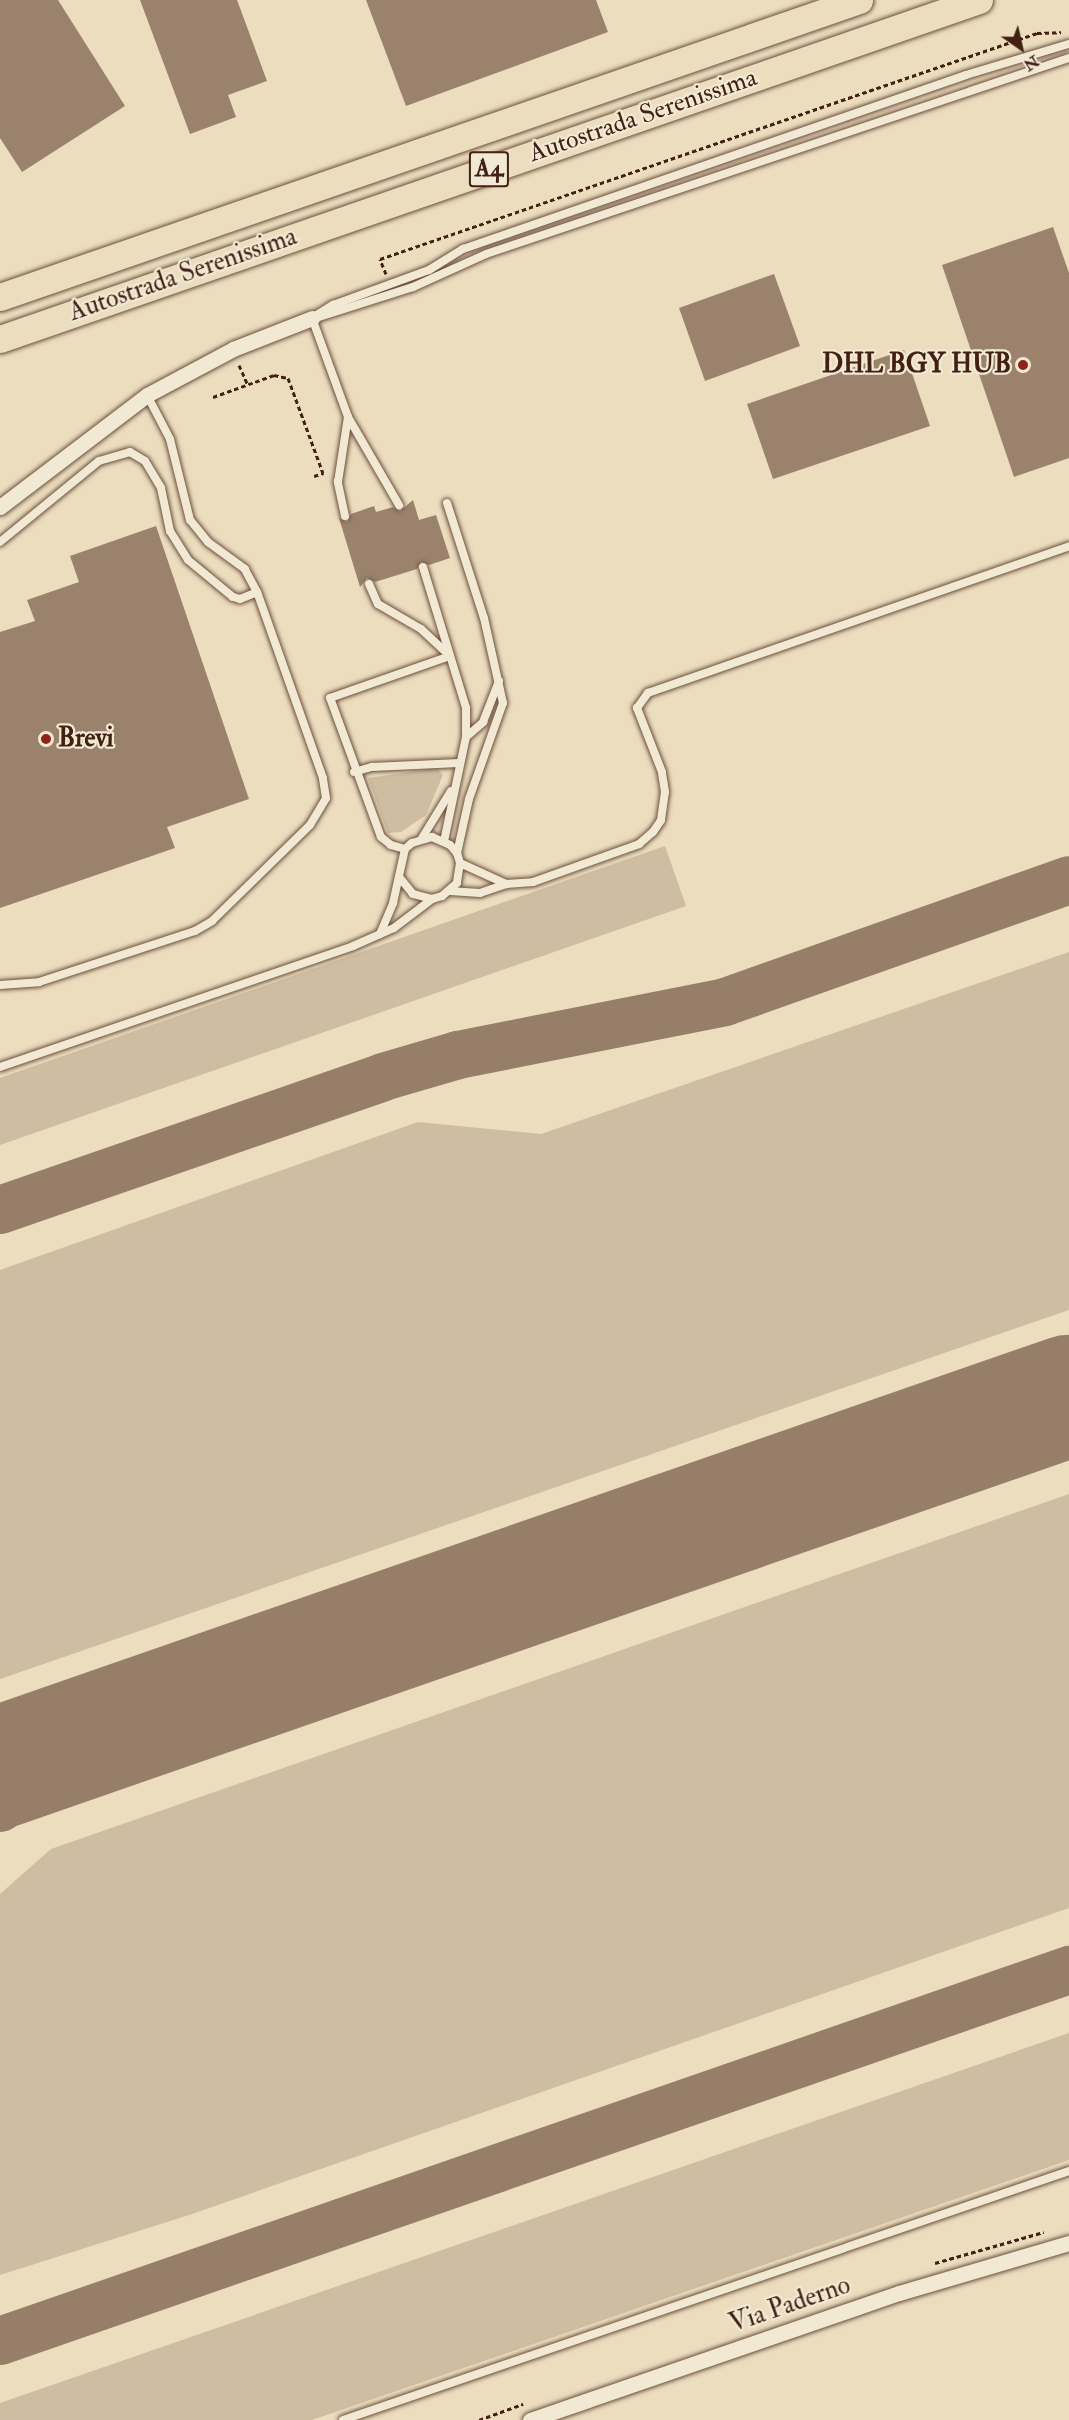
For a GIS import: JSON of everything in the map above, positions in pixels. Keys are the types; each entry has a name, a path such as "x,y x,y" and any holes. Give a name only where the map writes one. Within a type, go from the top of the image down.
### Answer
{"highway":[{"name":"Autostrada Serenissima","path":"0,297 859,0"},
{"name":"Autostrada Serenissima","path":"0,339 979,0"}],"street":[{"path":"0,507 147,395 232,349 312,318"},
{"name":"Via Paderno","path":"530,2420 899,2293 1069,2243"}],"lane":[{"path":"312,318 333,305 429,270 463,249 966,75 1069,45"},
{"path":"312,318 413,287 497,250 1069,58"},
{"path":"312,318 348,417 399,505"},
{"path":"0,985 39,982 195,931 212,921 321,810 326,798 323,778 257,592 245,569 208,542 190,520 170,439 147,395"},
{"path":"345,516 338,482 348,417"},
{"path":"0,542 99,461 130,452 145,461 161,488 170,531 188,560 233,597 240,599 257,592"},
{"path":"0,1067 380,934 394,928 432,899 450,891 457,883 460,863 457,853 469,799 500,717 503,703 484,618 447,503"},
{"path":"450,891 480,893 506,884 533,882 639,844 653,832 661,820 664,792 662,772 638,708 648,693 1069,546"},
{"path":"423,567 466,708 466,737 452,789 444,842"},
{"path":"369,584 378,604 421,628 450,656"},
{"path":"405,849 391,845 381,837 354,772 330,698 450,656"},
{"path":"466,737 483,722 499,680"},
{"path":"354,772 418,763 459,763"},
{"path":"380,934 400,878 399,868 405,849 422,838 452,789"},
{"path":"422,838 444,842 457,853"},
{"path":"460,863 506,884"},
{"path":"400,878 412,894 432,899"},
{"path":"344,2420 1069,2171"}],"path":[{"path":"387,275 380,259 1037,33 1069,32"},
{"path":"239,363 248,385"},
{"path":"213,397 274,375 291,381 323,473"},
{"path":"314,476 330,472"}],"shaded area":[{"path":"437,768 443,775 426,815 401,832 388,833 368,778"},
{"path":"665,846 686,906 0,1145 0,1078"},
{"path":"1069,952 1069,1310 0,1679 0,1270 418,1122 541,1134"},
{"path":"1069,1494 1069,1908 189,2215 0,2275 0,1894 51,1849"},
{"path":"1069,2033 1069,2160 312,2420 0,2420 0,2403"}],"building":[{"path":"0,0 58,0 125,106 22,172 0,138"},
{"path":"140,0 237,0 267,81 228,95 236,117 190,134"},
{"path":"366,0 596,0 608,32 406,106"},
{"name":"DHL BGY HUB","path":"1053,227 1069,273 1069,458 1014,477 942,265"},
{"path":"774,274 800,346 705,381 679,308"},
{"path":"904,350 930,426 773,479 747,404"},
{"path":"413,500 419,520 436,515 450,558 429,565 421,562 417,569 375,582 367,578 360,587 339,518 347,522 351,514 374,506 376,512 393,507 400,511"},
{"path":"156,526 249,799 167,827 175,848 0,908 0,632 35,621 27,600 79,582 70,556"}],"taxiway":[{"path":"0,1210 383,1077 458,1055 725,1002 1069,880"},
{"path":"0,1808 32,1785 168,1709"},
{"path":"0,2341 1069,1970"}],"runway":[{"path":"0,1767 1069,1396"}],"place":[{"name":"DHL BGY HUB","path":"1023,365"},
{"name":"Brevi","path":"46,739"}]}
